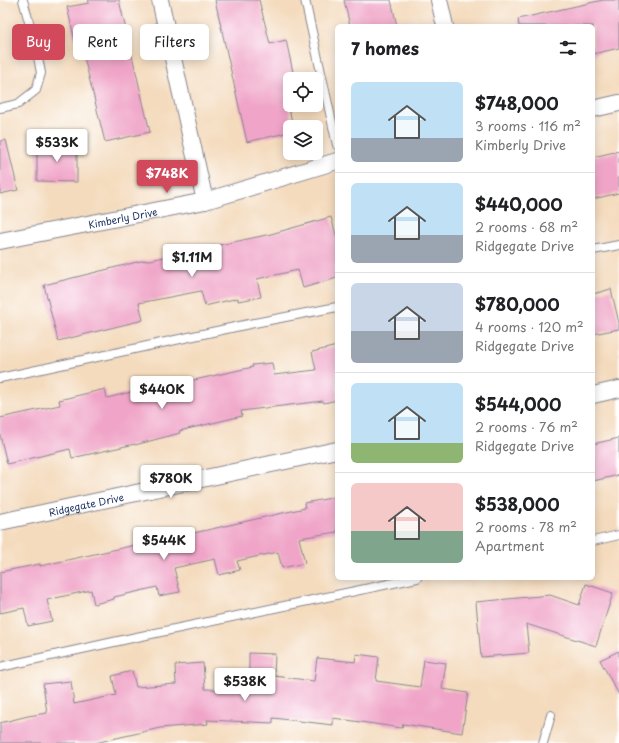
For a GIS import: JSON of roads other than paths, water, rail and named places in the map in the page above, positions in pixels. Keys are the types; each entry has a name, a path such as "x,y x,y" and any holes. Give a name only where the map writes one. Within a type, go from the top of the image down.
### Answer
{"street":[{"path":"160,0 205,201"},
{"path":"439,0 445,24"},
{"path":"595,109 619,103"},
{"name":"Kimberly Drive","path":"0,241 205,201 335,162"},
{"path":"595,395 619,390"},
{"name":"Ridgegate Drive","path":"0,522 335,450"}],"lane":[{"path":"0,108 18,104 36,90 41,73 24,0"},
{"path":"305,0 335,136"},
{"path":"595,250 619,244"},
{"path":"0,378 249,324 335,307"},
{"path":"595,541 619,535"},
{"path":"0,667 408,580"},
{"path":"543,743 551,715"}]}
